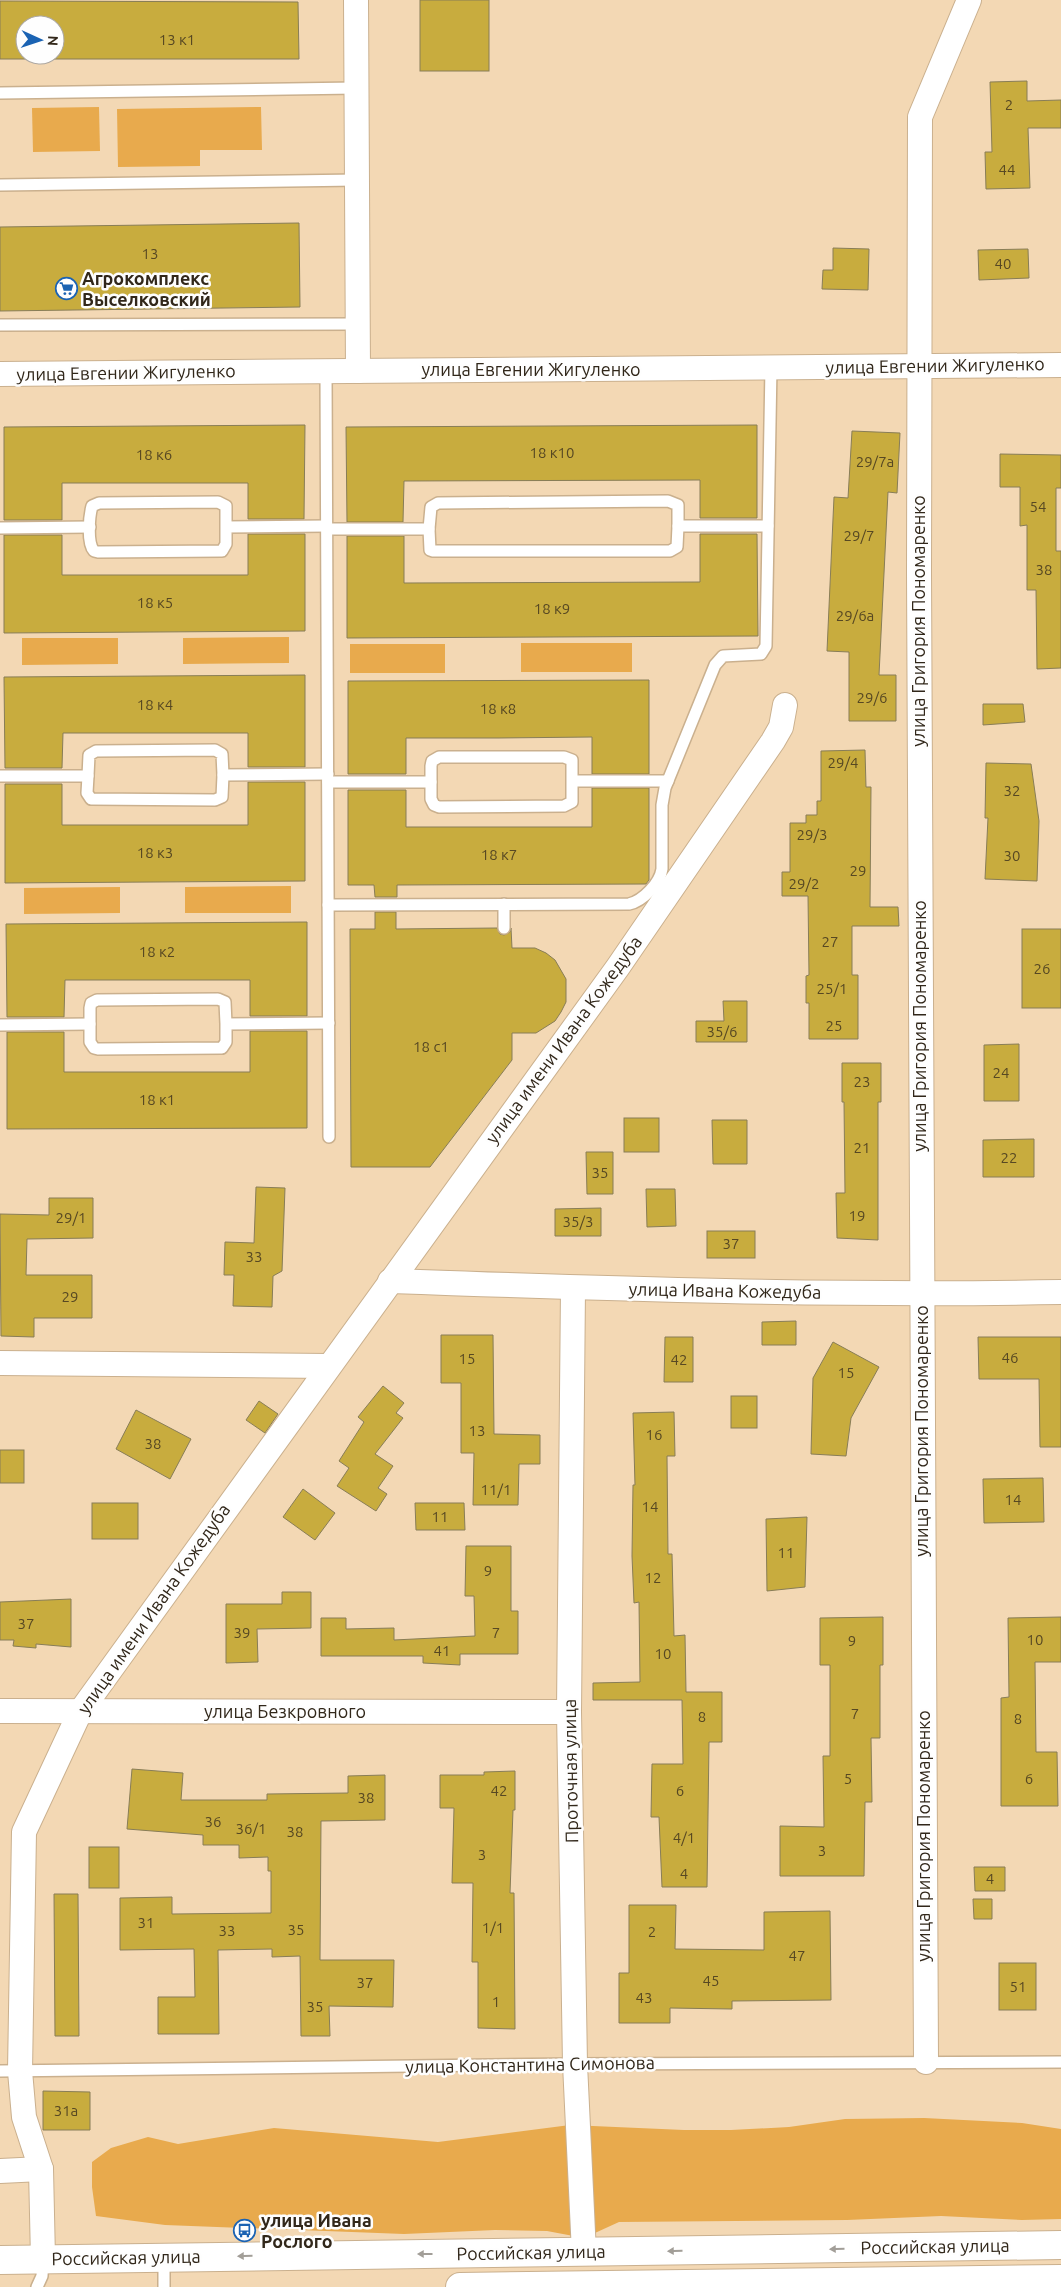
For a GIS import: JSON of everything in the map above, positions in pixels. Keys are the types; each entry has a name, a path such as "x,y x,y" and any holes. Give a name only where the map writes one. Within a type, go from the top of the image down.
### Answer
{"main road":[{"name":"Российская улица","path":"0,2260 1061,2245"},
{"name":"Российская улица","path":"460,2287 1061,2280"}],"street":[{"path":"356,0 358,371"},
{"name":"улица Григория Пономаренко","path":"926,2062 921,1294 920,117 969,0"},
{"name":"улица Евгении Жигуленко","path":"0,374 1061,365"},
{"name":"улица имени Ивана Кожедуба","path":"43,2259 40,2169 10,2071 24,1832 80,1712 646,927 773,741 781,727 785,705"},
{"name":"улица Ивана Кожедуба","path":"390,1281 574,1288 921,1294 1061,1292"},
{"name":"Проточная улица","path":"574,1288 569,1712 575,2064 584,2253"},
{"path":"0,1363 328,1366"},
{"name":"улица Безкровного","path":"0,1711 569,1712"},
{"path":"0,2171 40,2169"}],"lane":[{"path":"0,93 356,88"},
{"path":"0,185 357,180"},
{"path":"0,325 358,324"},
{"path":"328,905 629,904 640,899 661,876 662,805 668,781 718,660 722,656 757,655 766,650 771,368"},
{"path":"326,371 329,1137"},
{"path":"438,502 668,502 678,505 677,547 670,551 433,552 430,550 429,529 431,507 438,502"},
{"path":"99,503 222,503 226,506 226,527 226,544 222,551 94,551 90,546 92,506 99,503"},
{"path":"678,526 768,526"},
{"path":"0,528 90,527"},
{"path":"226,527 429,529"},
{"path":"219,751 222,754 222,797 215,800 91,799 87,793 88,776 89,755 92,752 219,751"},
{"path":"568,757 572,766 572,781 572,802 568,805 434,806 431,799 432,761 436,758 568,757"},
{"path":"223,775 431,782"},
{"path":"0,776 88,776"},
{"path":"572,781 668,781"},
{"path":"504,904 504,928"},
{"path":"218,999 225,1002 226,1024 226,1042 222,1048 94,1048 91,1045 90,1008 94,1000 218,999"},
{"path":"226,1024 329,1023"},
{"path":"0,1025 90,1024"},
{"name":"улица Константина Симонова","path":"10,2071 575,2064 1061,2062"},
{"path":"164,2258 164,2287"},
{"path":"37,2287 42,2276 43,2259"}],"shaded area":[{"path":"99,107 100,151 33,152 32,108"},
{"path":"261,107 262,150 200,150 200,166 118,167 117,109"},
{"path":"289,637 289,663 183,664 183,638"},
{"path":"22,638 118,638 118,664 22,665"},
{"path":"521,643 632,643 632,672 521,672"},
{"path":"350,644 445,644 445,673 350,673"},
{"path":"291,886 291,913 185,913 185,887"},
{"path":"120,887 120,913 24,914 24,888"},
{"path":"924,2118 1022,2123 1061,2129 1061,2219 1022,2220 941,2216 847,2220 619,2222 584,2238 547,2231 495,2230 404,2234 165,2225 96,2216 92,2187 92,2162 111,2148 148,2137 178,2144 274,2128 438,2142 570,2125 731,2130 789,2127 845,2119"}],"building":[{"path":"420,0 489,0 489,71 420,71"},
{"path":"0,1 298,2 299,59 65,59 65,15 15,15 15,59 0,59"},
{"path":"1027,81 1027,101 1061,100 1061,128 1028,128 1030,188 986,189 985,152 992,152 990,82"},
{"path":"299,223 300,307 0,311 0,227"},
{"path":"833,248 869,249 868,290 822,289 823,270 833,270"},
{"path":"1028,249 1029,278 979,280 978,250"},
{"path":"305,425 304,519 248,519 248,483 62,483 62,520 4,520 4,427"},
{"path":"757,425 757,518 700,518 700,480 404,481 403,522 347,522 346,427"},
{"path":"852,431 900,433 897,493 888,492 879,675 896,675 896,721 849,721 849,652 827,651 834,497 848,498"},
{"path":"1000,454 1061,455 1061,488 1056,488 1056,551 1061,551 1061,668 1037,669 1036,590 1027,590 1027,525 1020,526 1020,487 1000,487"},
{"path":"248,534 305,534 305,631 4,633 4,535 62,535 62,575 248,575"},
{"path":"700,534 757,534 758,636 347,638 347,536 404,536 404,583 700,582"},
{"path":"305,675 305,767 248,767 248,733 63,733 62,768 5,768 4,677"},
{"path":"649,680 649,774 592,774 592,737 406,738 406,774 348,774 348,681"},
{"path":"983,704 1023,704 1025,722 983,725"},
{"path":"865,750 866,787 871,787 870,907 898,907 899,926 852,926 852,975 858,975 858,1039 809,1039 809,1003 806,1003 806,976 809,975 808,896 782,896 782,872 790,872 790,823 806,823 806,815 817,815 817,801 821,801 821,751"},
{"path":"986,763 1031,764 1039,821 1037,881 985,879 988,818 985,818"},
{"path":"248,782 305,782 305,881 5,883 5,784 62,784 62,825 248,825"},
{"path":"592,788 649,788 649,880 646,884 397,885 397,897 375,897 374,885 348,885 348,790 406,790 406,827 592,827"},
{"path":"375,912 396,912 396,929 497,928 500,934 504,935 510,932 511,928 512,948 535,948 546,953 555,960 566,979 566,1002 555,1021 536,1033 512,1033 512,1060 430,1167 351,1167 350,929 375,929"},
{"path":"307,922 307,1016 250,1016 250,980 65,980 64,1017 7,1017 6,924"},
{"path":"1022,929 1061,929 1061,1008 1022,1008"},
{"path":"723,1001 747,1001 747,1042 696,1042 696,1021 724,1021"},
{"path":"250,1031 307,1031 307,1128 7,1129 7,1032 64,1032 64,1072 250,1072"},
{"path":"1019,1044 1019,1101 984,1101 984,1045"},
{"path":"842,1063 881,1063 881,1102 878,1102 878,1240 837,1238 836,1193 845,1193"},
{"path":"624,1118 659,1118 659,1152 624,1152"},
{"path":"712,1120 747,1120 747,1164 713,1164"},
{"path":"1034,1139 1034,1177 983,1177 983,1140"},
{"path":"586,1152 613,1152 613,1194 587,1194"},
{"path":"256,1187 285,1188 282,1271 273,1276 272,1307 233,1306 234,1275 224,1275 225,1242 254,1243"},
{"path":"646,1189 675,1189 676,1226 647,1227"},
{"path":"49,1198 93,1198 93,1238 27,1239 26,1275 92,1275 92,1318 34,1318 34,1337 1,1336 0,1214 49,1215"},
{"path":"601,1208 601,1236 555,1236 555,1209"},
{"path":"707,1231 755,1231 755,1258 707,1258"},
{"path":"796,1321 796,1345 762,1345 762,1322"},
{"path":"441,1335 493,1335 494,1434 540,1435 540,1464 519,1464 518,1505 473,1505 474,1453 461,1453 461,1383 441,1383"},
{"path":"665,1337 693,1337 693,1382 664,1382"},
{"path":"978,1337 1061,1337 1061,1447 1040,1447 1039,1379 979,1379"},
{"path":"833,1342 879,1367 851,1418 846,1456 811,1454 813,1378"},
{"path":"383,1386 404,1403 396,1413 403,1418 375,1454 393,1466 378,1488 387,1494 376,1511 337,1486 349,1468 339,1461 364,1422 358,1417"},
{"path":"731,1396 757,1396 757,1428 731,1428"},
{"path":"259,1401 278,1414 265,1433 246,1420"},
{"path":"136,1410 191,1439 170,1479 116,1449"},
{"path":"674,1412 675,1456 667,1456 668,1554 672,1554 674,1636 685,1635 686,1692 722,1692 722,1742 709,1742 707,1887 662,1887 659,1817 651,1817 652,1764 683,1764 682,1700 593,1700 593,1683 640,1682 639,1602 634,1603 632,1556 633,1485 635,1485 633,1413"},
{"path":"0,1450 24,1450 24,1483 0,1483"},
{"path":"1043,1478 1044,1522 984,1523 983,1479"},
{"path":"303,1489 335,1513 315,1540 283,1517"},
{"path":"92,1503 138,1503 138,1539 92,1539"},
{"path":"415,1503 464,1503 465,1530 416,1530"},
{"path":"807,1517 805,1587 767,1591 766,1519"},
{"path":"466,1546 511,1546 511,1611 518,1611 518,1654 460,1654 460,1665 423,1663 423,1656 321,1656 321,1618 346,1618 346,1629 394,1628 394,1640 475,1636 474,1596 465,1596"},
{"path":"282,1592 311,1592 311,1628 257,1629 258,1662 226,1663 226,1604 282,1604"},
{"path":"71,1599 71,1647 36,1644 36,1648 13,1646 14,1640 0,1640 0,1602"},
{"path":"883,1617 883,1665 880,1665 880,1738 871,1738 872,1802 865,1802 864,1876 780,1876 780,1826 824,1827 823,1756 830,1756 830,1665 820,1665 820,1618"},
{"path":"1061,1617 1061,1662 1035,1662 1036,1752 1057,1752 1058,1806 1001,1806 1001,1698 1009,1697 1008,1618"},
{"path":"132,1769 183,1773 181,1800 267,1800 267,1794 348,1793 348,1776 385,1775 385,1820 321,1821 320,1960 394,1960 393,2007 329,2006 330,2036 301,2036 300,1956 272,1957 272,1949 218,1950 219,2034 158,2034 158,1997 195,1997 194,1949 120,1950 120,1898 172,1897 172,1914 271,1913 271,1871 268,1871 268,1857 239,1858 239,1845 203,1845 203,1835 127,1829"},
{"path":"515,1771 515,1810 513,1810 510,1893 514,1893 515,2029 478,2028 478,1962 472,1962 473,1883 452,1883 454,1808 440,1808 440,1775 484,1775 484,1772"},
{"path":"89,1847 119,1847 119,1888 89,1888"},
{"path":"974,1867 1005,1867 1005,1891 975,1891"},
{"path":"54,1894 78,1894 79,2036 55,2036"},
{"path":"973,1899 992,1899 992,1919 974,1919"},
{"path":"629,1905 676,1905 675,1949 764,1950 764,1912 830,1911 831,2000 732,2001 732,2009 670,2008 670,2023 619,2023 619,1973 629,1973"},
{"path":"999,1963 1036,1963 1036,2010 999,2010"},
{"path":"43,2091 90,2092 90,2130 43,2130"}],"place":[{"name":"Агрокомплекс Выселковский","path":"66,289"},
{"name":"улица Ивана Рослого","path":"245,2231"}]}
